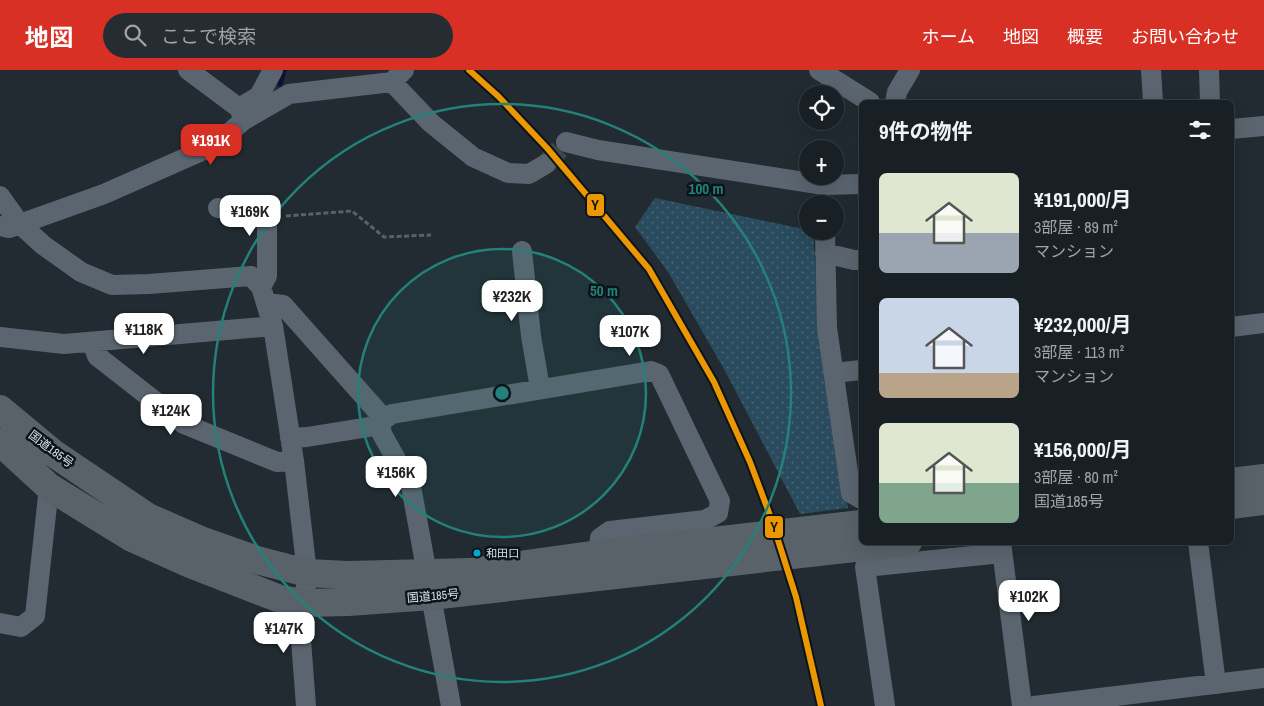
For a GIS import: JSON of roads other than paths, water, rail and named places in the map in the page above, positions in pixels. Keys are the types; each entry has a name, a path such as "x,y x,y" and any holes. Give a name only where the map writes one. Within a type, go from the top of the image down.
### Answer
{"highway":[{"name":"国道185号","path":"0,409 52,453 148,517 203,542 257,560 307,573 348,575 429,585 875,545"},
{"name":"国道185号","path":"0,442 49,487 132,538 190,564 280,599 305,603 348,602 429,585 471,572 598,554 859,524"},
{"path":"1234,482 1264,478"},
{"path":"1234,505 1264,501"}],"street":[{"path":"188,70 241,114"},
{"path":"0,226 9,228 104,194 215,145 259,96 274,70"},
{"path":"819,70 867,100"},
{"path":"895,100 897,92 910,70"},
{"path":"1151,70 1153,100"},
{"path":"1209,70 1210,100"},
{"path":"241,114 289,94 398,76 431,123 473,157 508,173 529,174 546,164"},
{"path":"1234,129 1264,126"},
{"path":"566,142 824,195 859,185"},
{"path":"0,196 20,224 43,245 81,272 112,285 251,276 263,295 273,326 294,461 307,573 301,640 306,706"},
{"path":"218,208 267,217 267,276 263,295"},
{"path":"825,240 827,328 851,493 859,498"},
{"path":"522,251 531,336 540,388"},
{"path":"825,253 859,260"},
{"path":"263,295 283,305 378,412 382,434 411,486 451,706"},
{"path":"1234,327 1264,323"},
{"path":"0,337 64,344 273,326"},
{"path":"92,342 97,356 184,424 276,462 294,461"},
{"path":"834,373 859,370"},
{"path":"290,438 368,427 392,414 540,388 651,372 659,374 720,500 718,513 705,520 610,531 600,538 598,554"},
{"path":"0,623 21,627 36,616 49,487"},
{"path":"1198,545 1216,684"},
{"path":"885,706 865,568 1002,548 1022,706"},
{"path":"1034,706 1264,678"}],"waterway":[{"path":"280,84 284,70"}],"tunnel":[{"path":"546,164 566,142"}],"place":[{"name":"和田口","path":"477,553"}]}
